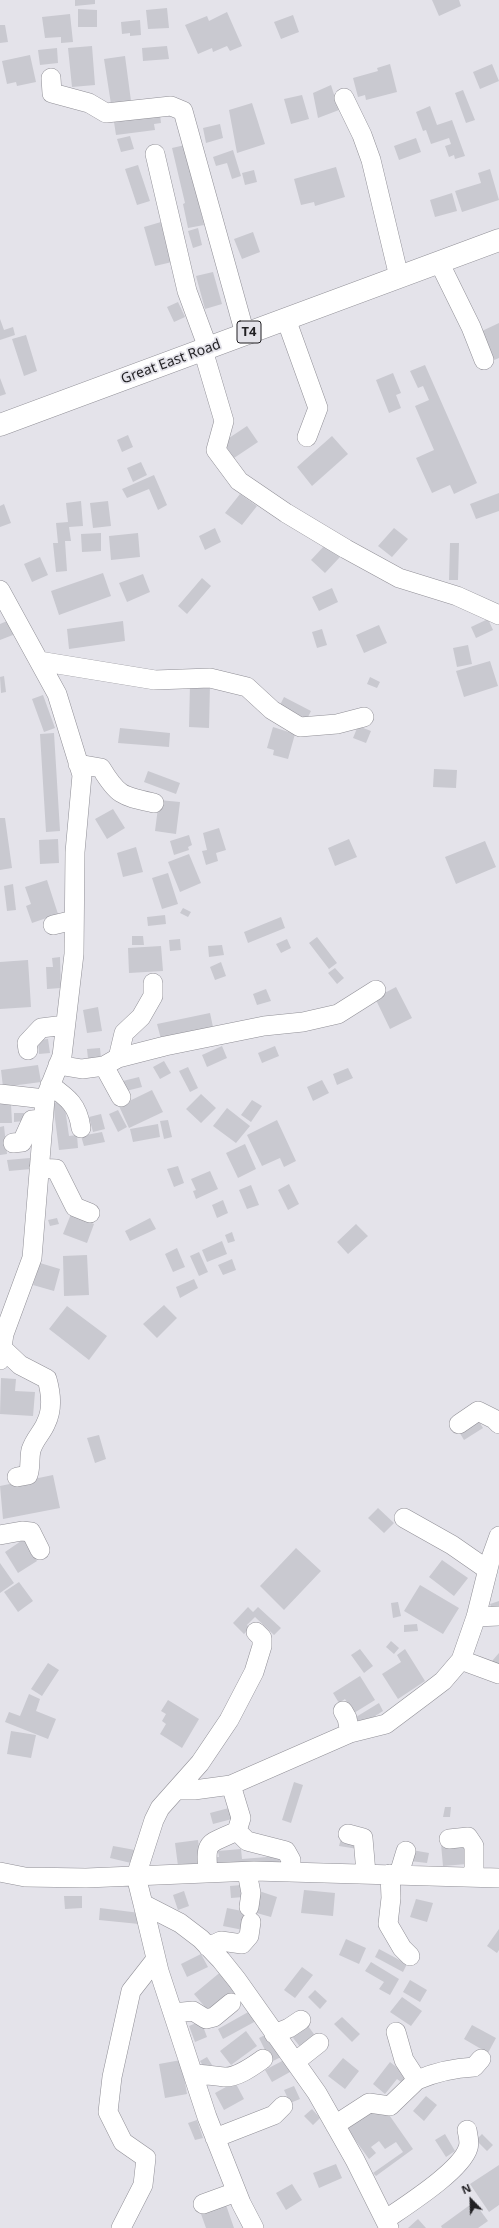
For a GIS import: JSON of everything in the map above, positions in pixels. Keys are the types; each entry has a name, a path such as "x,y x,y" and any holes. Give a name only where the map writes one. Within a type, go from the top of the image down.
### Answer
{"highway":[{"name":"Great East Road","path":"0,425 499,240"}],"street":[{"path":"51,78 52,92 89,103 106,113 171,106 183,111 245,334"},
{"path":"344,98 372,160 399,277"},
{"path":"155,154 187,291 206,349 224,421 216,450 239,480 286,513 399,578 457,596 499,615"},
{"path":"440,262 471,327 484,360"},
{"path":"286,319 318,408 307,437"},
{"path":"0,590 57,694 82,775 75,852 74,954 62,1056 48,1092 43,1119 32,1258 4,1334 1,1354 47,1379 51,1394 46,1423 36,1438 30,1453 30,1469 28,1475 17,1477"},
{"path":"39,661 86,670 155,680 210,678 247,687 272,710 300,727 337,724 364,717"},
{"path":"78,764 101,768 113,788 128,797 154,803"},
{"path":"53,925 74,920"},
{"path":"121,1097 111,1062 124,1033 141,1017 153,996 153,983"},
{"path":"58,1065 82,1069 165,1046 218,1037 239,1030 303,1022 338,1014 376,990"},
{"path":"28,1050 27,1043 41,1028 65,1025"},
{"path":"0,1094 48,1092 69,1098 80,1115 81,1128"},
{"path":"13,1143 22,1142 32,1120 43,1119"},
{"path":"39,1168 56,1169 75,1207 90,1213"},
{"path":"459,1424 478,1411 497,1420"},
{"path":"404,1518 452,1545 488,1570"},
{"path":"0,1534 31,1532 40,1550"},
{"path":"176,1790 194,1790 231,1785 350,1732 386,1724 442,1681 461,1660 476,1617 488,1570 499,1536"},
{"path":"476,1617 499,1616"},
{"path":"254,2228 236,2192 215,2138 193,2074 156,1959 136,1876 154,1820 160,1808 200,1763 229,1720 251,1679 262,1646 262,1638 256,1632"},
{"path":"461,1660 499,1674"},
{"path":"344,1711 350,1732"},
{"path":"208,1873 206,1851 210,1844 237,1831 241,1818 231,1785"},
{"path":"237,1831 247,1841 286,1851 291,1860 291,1872"},
{"path":"348,1834 363,1838 366,1873"},
{"path":"449,1839 468,1837 474,1846 474,1877"},
{"path":"406,1851 394,1874 388,1924 402,1948 410,1956"},
{"path":"0,1872 25,1877 86,1878 247,1872 291,1872 324,1880 366,1873 499,1878"},
{"path":"208,1947 221,1940 242,1944 249,1936 251,1893 247,1872"},
{"path":"143,1904 180,1923 208,1947 237,1980 317,2093 355,2160 387,2224 460,2162 468,2148 467,2130"},
{"path":"130,2223 143,2185 146,2158 123,2142 108,2112 112,2077 131,1991 156,1959"},
{"path":"173,2013 193,2011 206,2019 214,2017 231,2003"},
{"path":"274,2034 289,2028 301,2020"},
{"path":"396,2032 404,2060 417,2080"},
{"path":"295,2062 319,2043"},
{"path":"193,2074 208,2074 226,2078 247,2070 263,2059"},
{"path":"336,2125 369,2103 390,2106 417,2080 441,2071 474,2067 481,2059"},
{"path":"215,2138 274,2115 283,2106"},
{"path":"203,2204 236,2192"}],"building":[{"path":"75,0 95,0 95,4 75,6"},
{"path":"432,0 459,0 461,6 439,16"},
{"path":"167,8 169,28 148,29 146,10"},
{"path":"78,9 97,10 97,27 78,27"},
{"path":"227,12 242,46 230,51 227,46 213,52 212,48 198,54 185,25 207,16 209,21"},
{"path":"70,14 73,42 61,43 61,37 45,38 42,17"},
{"path":"293,15 299,32 281,39 274,22"},
{"path":"140,20 141,35 130,36 130,33 122,34 121,22"},
{"path":"0,25 5,25 8,42 0,43"},
{"path":"92,46 95,85 72,87 68,48"},
{"path":"167,46 169,59 143,61 142,48"},
{"path":"57,48 58,63 40,65 38,50"},
{"path":"30,55 36,82 17,86 16,82 7,84 2,61"},
{"path":"125,56 131,101 111,104 104,59"},
{"path":"390,64 397,92 366,100 365,95 358,97 353,78 378,71 377,68"},
{"path":"492,64 499,81 480,89 473,72"},
{"path":"331,85 339,110 318,118 313,93"},
{"path":"463,90 475,120 466,123 455,93"},
{"path":"302,95 309,119 291,124 284,99"},
{"path":"252,103 265,144 237,153 229,110"},
{"path":"430,106 437,125 452,120 465,156 455,159 454,155 449,157 445,146 451,144 449,138 431,144 426,130 423,131 416,112"},
{"path":"160,115 161,123 154,124 155,130 116,135 114,122"},
{"path":"220,124 223,138 206,143 203,128"},
{"path":"130,136 134,149 121,152 117,139"},
{"path":"416,138 421,152 399,160 394,146"},
{"path":"185,145 204,225 188,228 183,204 185,203 172,148"},
{"path":"233,150 241,176 232,179 227,163 216,166 213,157"},
{"path":"138,165 150,201 137,205 125,169"},
{"path":"336,167 345,197 315,206 314,202 301,205 294,179"},
{"path":"490,169 499,200 462,212 455,191 481,183 478,173"},
{"path":"254,170 257,182 245,185 242,173"},
{"path":"452,193 457,211 435,217 430,200"},
{"path":"161,222 172,262 155,266 144,227"},
{"path":"198,228 202,245 193,248 188,231"},
{"path":"253,232 260,252 242,259 234,239"},
{"path":"213,272 222,304 205,309 196,276"},
{"path":"178,302 185,317 174,322 167,307"},
{"path":"0,319 4,330 13,327 15,335 0,340"},
{"path":"499,323 499,358 494,360 482,331"},
{"path":"26,335 37,371 24,376 12,339"},
{"path":"425,365 477,483 454,494 450,485 432,493 416,458 434,450 415,406 429,400 423,386 418,388 410,371"},
{"path":"393,373 401,393 396,395 401,408 389,413 376,380"},
{"path":"0,378 6,394 0,396"},
{"path":"247,426 258,442 234,458 223,442"},
{"path":"128,435 133,447 122,452 117,440"},
{"path":"332,436 348,454 312,486 297,467"},
{"path":"141,462 147,475 133,482 127,468"},
{"path":"154,475 167,505 158,510 149,489 127,498 122,489"},
{"path":"499,493 499,511 476,519 470,504"},
{"path":"240,494 257,506 242,525 225,513"},
{"path":"81,501 83,526 69,527 71,541 65,541 67,571 56,572 53,543 58,543 56,523 68,522 66,503"},
{"path":"108,501 111,526 93,528 90,503"},
{"path":"4,504 11,523 0,527 0,506"},
{"path":"215,528 221,542 205,550 199,536"},
{"path":"394,528 408,539 392,557 378,546"},
{"path":"101,533 101,551 82,552 81,534"},
{"path":"138,533 140,557 111,560 109,536"},
{"path":"450,543 459,543 458,580 449,580"},
{"path":"326,544 340,557 325,573 311,560"},
{"path":"40,557 48,575 32,582 24,564"},
{"path":"103,573 111,596 59,615 51,591"},
{"path":"143,574 150,592 127,602 119,583"},
{"path":"202,578 211,586 187,614 178,606"},
{"path":"332,588 338,602 319,611 312,597"},
{"path":"12,619 18,633 0,640 0,624"},
{"path":"488,619 493,630 476,638 471,627"},
{"path":"123,621 125,641 69,649 67,629"},
{"path":"379,625 387,643 364,653 356,635"},
{"path":"322,629 327,645 317,648 312,632"},
{"path":"468,645 472,664 457,667 453,648"},
{"path":"490,661 498,686 464,697 456,671"},
{"path":"4,676 6,692 1,693 0,677"},
{"path":"370,677 380,682 377,688 367,684"},
{"path":"190,684 210,684 209,728 189,727"},
{"path":"43,695 55,728 44,732 32,699"},
{"path":"284,697 311,711 307,719 280,705"},
{"path":"358,726 371,731 366,743 353,738"},
{"path":"273,727 295,734 288,759 273,755 274,750 267,748"},
{"path":"120,728 170,733 169,747 118,743"},
{"path":"54,733 60,831 46,832 40,734"},
{"path":"434,769 457,770 456,788 433,787"},
{"path":"148,771 180,783 176,794 144,782"},
{"path":"159,800 180,802 176,834 155,831"},
{"path":"113,809 125,828 107,839 95,819"},
{"path":"0,818 5,818 12,868 0,870"},
{"path":"219,828 226,850 216,853 218,861 206,865 202,851 207,850 203,833"},
{"path":"189,835 192,845 188,847 189,850 174,855 170,841"},
{"path":"58,839 59,863 40,864 39,840"},
{"path":"349,839 357,857 335,866 328,848"},
{"path":"485,841 496,867 456,884 445,857"},
{"path":"136,847 143,872 123,877 117,853"},
{"path":"189,854 201,883 180,892 168,862"},
{"path":"168,873 178,904 162,909 152,878"},
{"path":"47,880 58,914 32,923 26,906 31,904 25,887"},
{"path":"13,884 16,910 7,911 4,886"},
{"path":"183,908 191,912 188,917 180,913"},
{"path":"165,915 166,924 148,926 147,917"},
{"path":"281,917 285,928 248,943 244,932"},
{"path":"132,936 143,936 144,945 132,945"},
{"path":"317,937 337,963 329,969 309,943"},
{"path":"180,939 181,950 170,951 169,940"},
{"path":"287,939 291,948 281,953 276,944"},
{"path":"222,945 224,955 209,957 208,946"},
{"path":"161,946 163,971 129,973 128,948"},
{"path":"60,957 61,988 47,989 46,967 53,967 52,958"},
{"path":"28,960 31,1007 0,1009 0,962"},
{"path":"221,962 226,976 215,980 210,967"},
{"path":"335,968 344,978 337,984 328,973"},
{"path":"396,987 412,1018 390,1029 375,998"},
{"path":"266,989 271,1001 257,1005 253,994"},
{"path":"98,1007 102,1031 87,1033 83,1010"},
{"path":"210,1013 213,1027 161,1039 157,1024"},
{"path":"48,1039 50,1053 39,1054 38,1040"},
{"path":"222,1046 227,1058 207,1067 202,1055"},
{"path":"275,1046 279,1056 262,1063 258,1053"},
{"path":"100,1048 101,1058 88,1059 87,1049"},
{"path":"164,1061 171,1073 160,1079 153,1067"},
{"path":"38,1065 41,1082 3,1087 1,1070"},
{"path":"188,1067 198,1088 190,1092 179,1071"},
{"path":"348,1068 353,1078 337,1085 333,1074"},
{"path":"139,1077 142,1087 126,1091 123,1081"},
{"path":"322,1080 329,1093 313,1101 307,1087"},
{"path":"152,1090 163,1112 129,1128 119,1106"},
{"path":"201,1094 216,1108 201,1123 186,1109"},
{"path":"252,1100 262,1106 251,1122 241,1115"},
{"path":"64,1101 69,1136 77,1135 78,1148 59,1150 53,1103"},
{"path":"0,1104 11,1104 12,1123 0,1123"},
{"path":"227,1108 250,1126 236,1143 213,1126"},
{"path":"118,1110 127,1127 118,1132 109,1114"},
{"path":"14,1113 24,1113 24,1121 14,1122"},
{"path":"101,1114 105,1129 93,1132 89,1117"},
{"path":"168,1120 172,1137 164,1139 160,1121"},
{"path":"277,1120 296,1161 284,1167 280,1158 262,1166 247,1135"},
{"path":"158,1124 160,1137 133,1142 130,1129"},
{"path":"4,1126 7,1154 0,1155 0,1127"},
{"path":"102,1132 105,1142 84,1146 81,1136"},
{"path":"245,1144 256,1169 238,1178 226,1153"},
{"path":"30,1158 31,1169 9,1171 7,1160"},
{"path":"178,1166 184,1183 174,1187 167,1169"},
{"path":"210,1171 218,1189 196,1199 193,1191 196,1190 191,1179"},
{"path":"289,1184 299,1204 288,1210 278,1190"},
{"path":"251,1185 259,1205 247,1209 239,1190"},
{"path":"223,1200 228,1213 217,1218 212,1205"},
{"path":"71,1214 94,1224 87,1243 63,1234"},
{"path":"57,1218 59,1224 50,1226 48,1220"},
{"path":"150,1218 156,1229 130,1241 125,1231"},
{"path":"356,1224 368,1236 348,1254 337,1242"},
{"path":"232,1232 235,1241 228,1243 225,1235"},
{"path":"222,1241 227,1254 207,1262 202,1250"},
{"path":"177,1248 185,1267 173,1272 165,1254"},
{"path":"199,1252 208,1272 199,1276 190,1256"},
{"path":"87,1255 89,1295 64,1296 63,1256"},
{"path":"232,1259 236,1270 223,1275 218,1265"},
{"path":"40,1263 60,1269 54,1291 33,1285"},
{"path":"194,1279 198,1288 180,1298 176,1287"},
{"path":"164,1305 177,1318 157,1338 143,1324"},
{"path":"67,1306 107,1336 89,1360 49,1329"},
{"path":"1,1378 16,1379 15,1391 35,1392 33,1416 0,1414"},
{"path":"477,1418 483,1428 464,1440 458,1430"},
{"path":"99,1435 106,1459 95,1463 87,1438"},
{"path":"53,1475 60,1508 3,1519 0,1486"},
{"path":"378,1508 394,1523 384,1533 368,1518"},
{"path":"24,1539 37,1561 18,1573 5,1552"},
{"path":"296,1548 321,1571 284,1610 260,1586"},
{"path":"442,1560 468,1578 454,1596 429,1577"},
{"path":"0,1563 14,1583 0,1593"},
{"path":"19,1582 33,1601 18,1612 4,1592"},
{"path":"420,1585 459,1608 443,1634 404,1611"},
{"path":"499,1601 499,1610 493,1612 490,1604"},
{"path":"398,1602 401,1616 393,1618 391,1603"},
{"path":"248,1607 253,1612 258,1607 281,1628 274,1635 255,1617 247,1625 250,1628 244,1634 233,1623"},
{"path":"417,1624 418,1631 404,1632 404,1625"},
{"path":"391,1641 399,1648 394,1654 386,1647"},
{"path":"360,1649 373,1666 364,1673 351,1655"},
{"path":"405,1649 425,1681 398,1699 382,1674 401,1662 397,1655"},
{"path":"499,1653 499,1667 492,1661"},
{"path":"48,1663 59,1670 42,1696 31,1689"},
{"path":"360,1676 375,1700 354,1713 345,1699 339,1703 333,1693"},
{"path":"29,1694 40,1699 36,1711 56,1719 48,1739 5,1722 9,1712 20,1716"},
{"path":"168,1700 199,1719 182,1748 160,1734 166,1724 162,1721 166,1714 161,1711"},
{"path":"379,1703 383,1711 361,1725 356,1717"},
{"path":"11,1731 36,1735 31,1758 7,1754"},
{"path":"294,1782 303,1785 291,1823 282,1820"},
{"path":"445,1807 451,1807 450,1817 443,1817"},
{"path":"229,1808 232,1819 213,1824 210,1813"},
{"path":"342,1835 360,1839 358,1849 339,1846"},
{"path":"198,1840 201,1863 178,1866 175,1843"},
{"path":"465,1842 467,1864 443,1866 441,1844"},
{"path":"113,1846 135,1850 131,1863 110,1858"},
{"path":"241,1849 242,1859 279,1856 280,1863 212,1865 211,1857 219,1857 218,1851"},
{"path":"412,1850 429,1853 427,1863 410,1861"},
{"path":"242,1885 243,1897 231,1898 230,1886"},
{"path":"304,1890 335,1893 333,1916 301,1913"},
{"path":"184,1891 189,1906 178,1910 173,1895"},
{"path":"259,1891 277,1897 271,1917 253,1912"},
{"path":"64,1896 82,1896 82,1908 65,1909"},
{"path":"416,1899 433,1903 427,1922 410,1917"},
{"path":"100,1908 140,1913 139,1924 99,1920"},
{"path":"227,1908 247,1912 243,1930 223,1926"},
{"path":"499,1929 499,1950 497,1953 487,1946"},
{"path":"346,1939 366,1948 359,1964 339,1955"},
{"path":"379,1949 407,1964 403,1972 375,1957"},
{"path":"201,1954 208,1967 187,1977 181,1964"},
{"path":"371,1962 399,1979 390,1995 379,1989 384,1982 365,1971"},
{"path":"302,1967 313,1975 295,1998 284,1990"},
{"path":"223,1970 238,1989 209,2012 194,1994"},
{"path":"410,1980 427,1990 420,2002 403,1992"},
{"path":"315,1990 327,2001 320,2009 308,1997"},
{"path":"402,1997 422,2011 411,2026 390,2012"},
{"path":"250,2011 256,2021 223,2039 218,2029"},
{"path":"342,2017 360,2034 352,2042 334,2024"},
{"path":"201,2021 207,2037 195,2042 189,2026"},
{"path":"306,2023 316,2037 301,2048 290,2034"},
{"path":"472,2025 496,2038 488,2053 464,2039"},
{"path":"246,2031 257,2046 231,2065 220,2051"},
{"path":"269,2033 281,2057 271,2062 259,2038"},
{"path":"207,2057 212,2065 205,2069 200,2061"},
{"path":"343,2058 359,2071 345,2089 328,2076"},
{"path":"181,2060 187,2094 165,2098 159,2064"},
{"path":"284,2060 290,2072 272,2082 265,2070"},
{"path":"390,2062 409,2077 404,2084 397,2079 385,2094 373,2084"},
{"path":"235,2082 244,2099 224,2110 215,2093"},
{"path":"294,2086 300,2099 290,2103 284,2090"},
{"path":"426,2096 437,2105 424,2121 413,2111"},
{"path":"380,2102 413,2149 376,2176 373,2173 403,2152 396,2142 385,2149 379,2141 371,2147 376,2153 369,2159 345,2126"},
{"path":"312,2109 320,2118 313,2125 304,2116"},
{"path":"197,2120 203,2138 195,2140 188,2123"},
{"path":"445,2134 455,2151 446,2157 435,2140"},
{"path":"482,2134 493,2145 487,2151 476,2140"},
{"path":"336,2164 342,2178 319,2188 313,2173"},
{"path":"499,2165 499,2205 489,2212 470,2184"},
{"path":"292,2184 302,2200 286,2210 276,2193"},
{"path":"474,2202 488,2221 478,2228 442,2228 441,2226"},
{"path":"226,2205 234,2228 206,2228 201,2214"},
{"path":"418,2219 426,2228 408,2228"}]}
